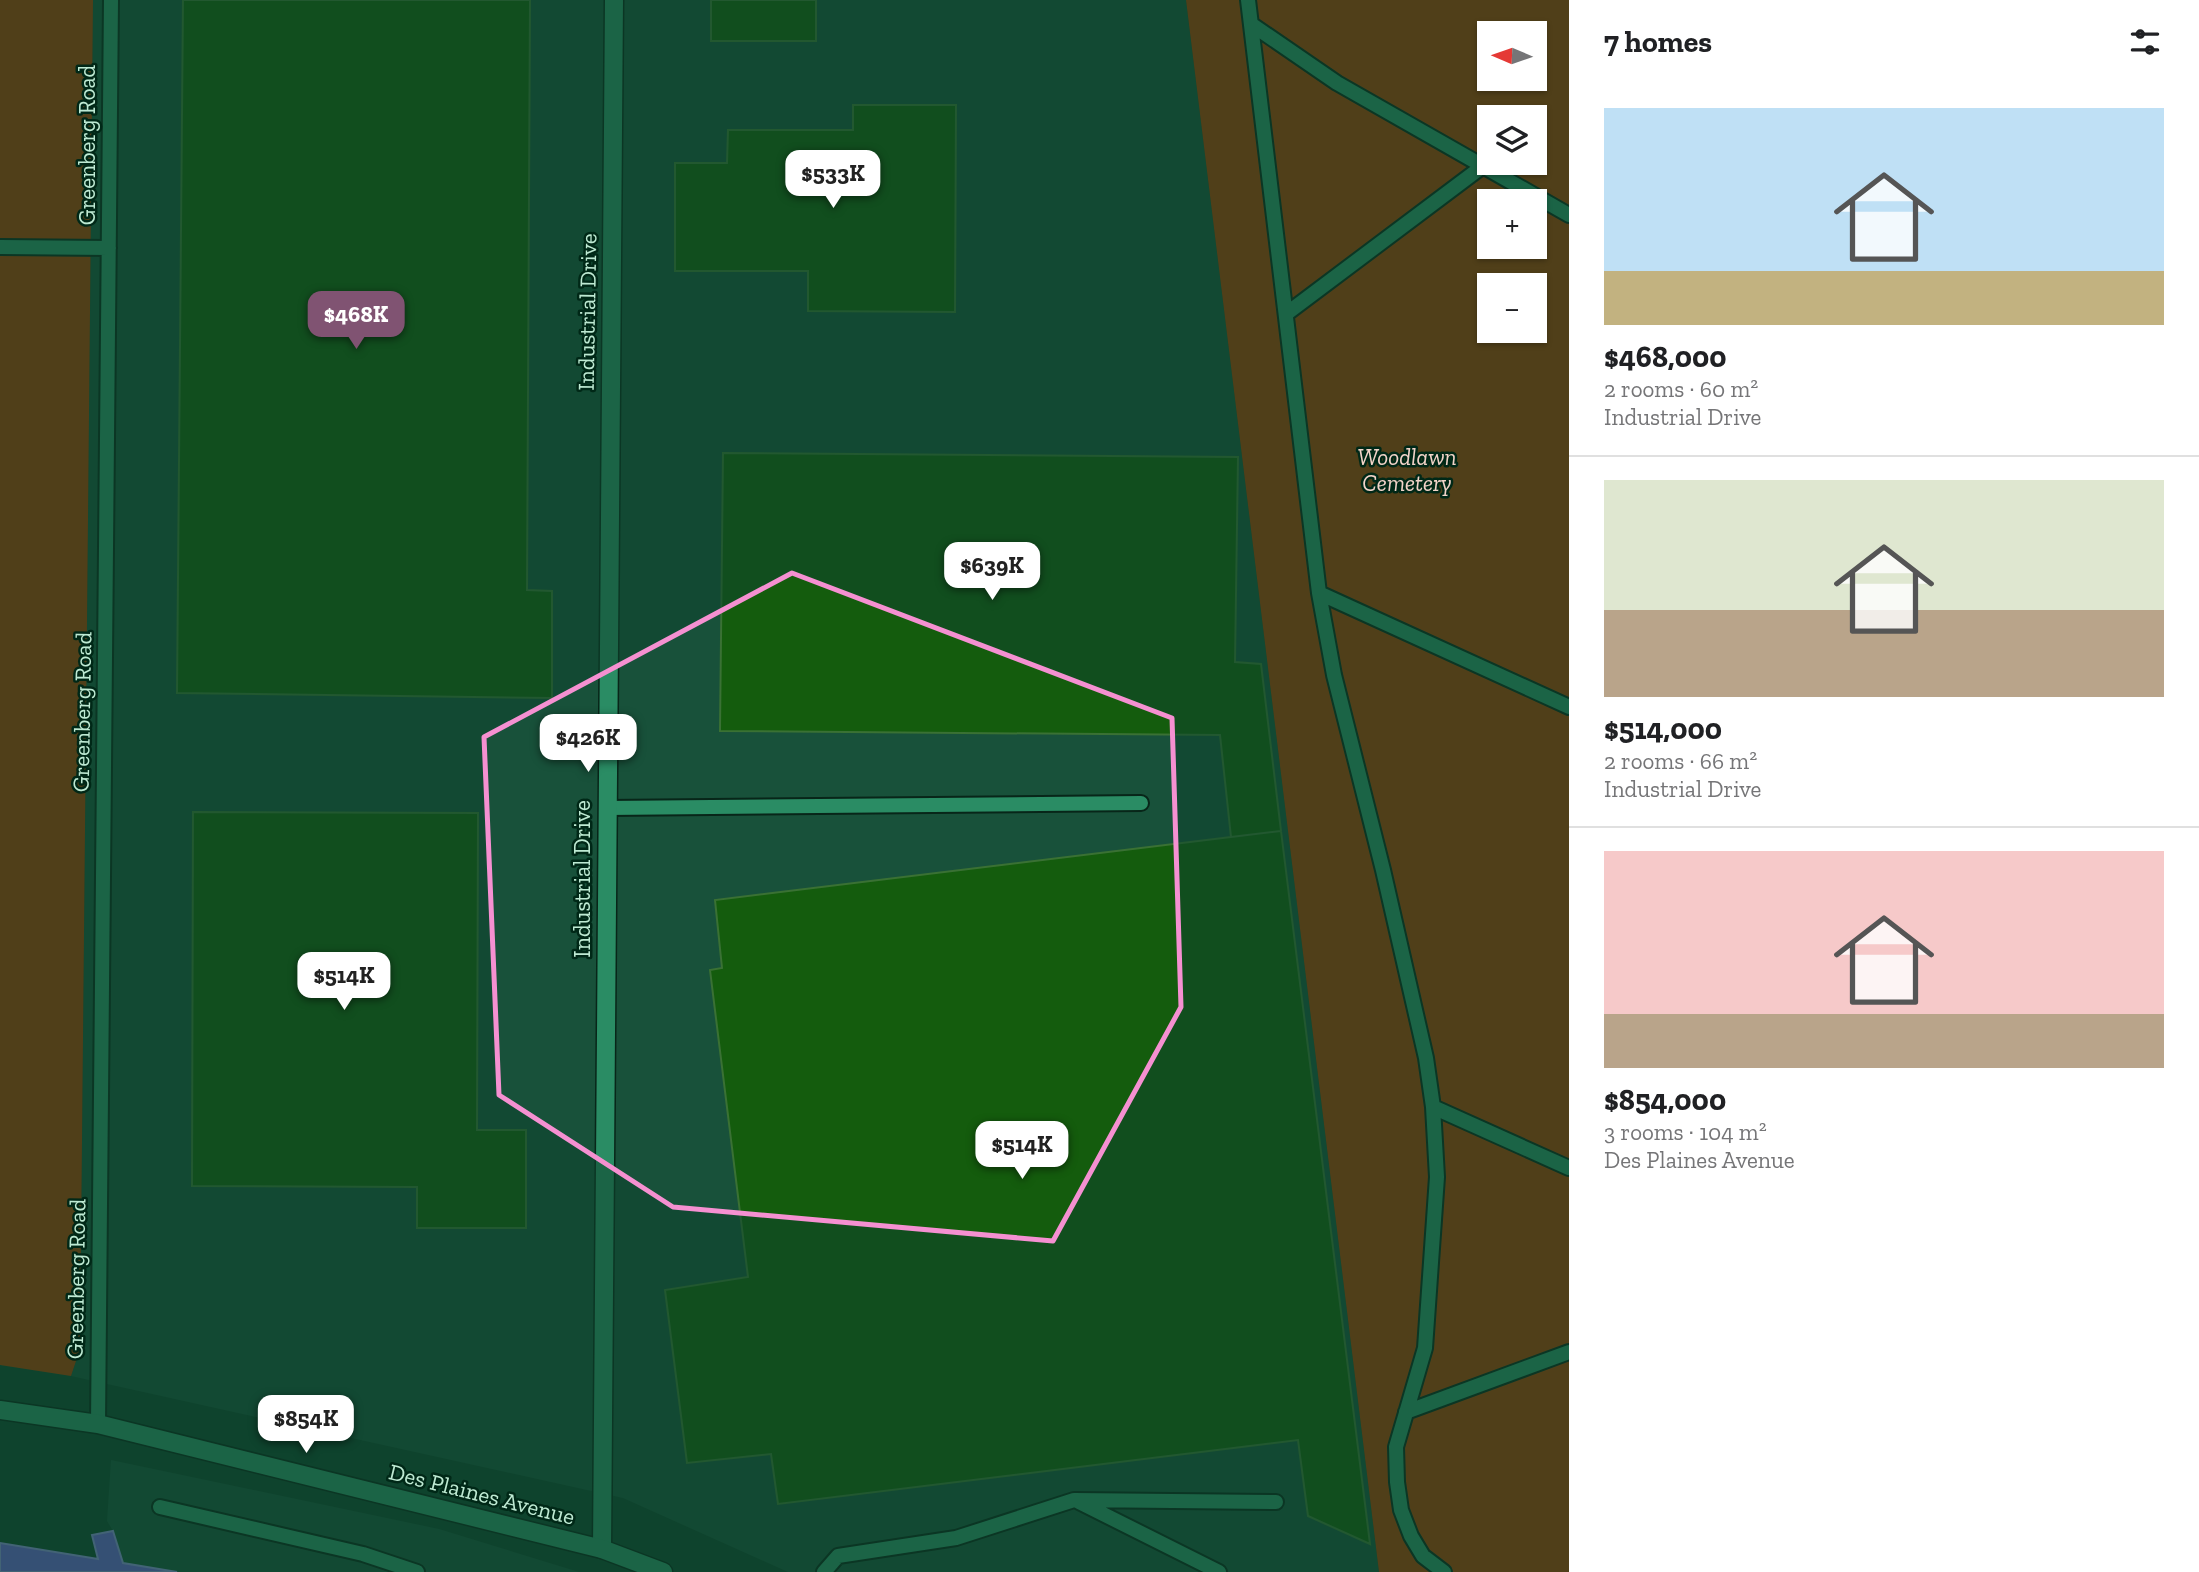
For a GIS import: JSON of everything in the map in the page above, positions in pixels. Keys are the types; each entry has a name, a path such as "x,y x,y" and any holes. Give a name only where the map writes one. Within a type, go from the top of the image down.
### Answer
{"street":[{"name":"Industrial Drive","path":"602,1549 614,0"},
{"name":"Des Plaines Avenue","path":"0,1410 98,1424 602,1549 663,1572"}],"lane":[{"name":"Greenberg Road","path":"98,1424 111,0"},
{"path":"1248,0 1319,593 1334,675 1426,1058 1433,1107 1437,1177 1425,1348 1396,1447 1401,1510 1411,1536 1423,1556 1444,1572"},
{"path":"1251,24 1337,83 1477,163"},
{"path":"1286,314 1477,171"},
{"path":"1499,175 1569,215"},
{"path":"0,247 109,248"},
{"path":"1319,593 1569,707"},
{"path":"607,808 1141,803"},
{"path":"1433,1107 1569,1168"},
{"path":"1406,1412 1569,1352"},
{"path":"1074,1500 1219,1572"},
{"path":"824,1572 838,1556 956,1538 1074,1500 1276,1502"},
{"path":"160,1507 363,1554 417,1572"}],"highlighted area":[{"path":"792,573 1172,718 1181,1007 1053,1241 673,1207 499,1095 484,737"}],"shaded area":[{"path":"93,0 1186,0 1379,1572 788,1572 623,1498 71,1376 80,1349"},
{"path":"111,1460 439,1529 579,1572 177,1572 123,1563 107,1521"},
{"path":"113,1531 123,1563 177,1572 0,1572 0,1543 98,1559 92,1535"}],"green space":[{"path":"0,0 93,0 80,1349 71,1376 0,1365"},
{"name":"Woodlawn Cemetery","path":"1186,0 1569,0 1569,1572 1379,1572"}],"building":[{"path":"183,0 530,0 527,590 552,591 552,698 177,693"},
{"path":"711,0 816,0 816,41 711,41"},
{"path":"853,105 956,105 955,312 808,311 808,271 675,271 675,163 727,163 728,130 853,130"},
{"path":"723,453 1238,457 1235,662 1261,664 1281,831 1231,837 1220,735 720,731"},
{"path":"193,812 478,813 477,1130 526,1130 526,1228 417,1228 417,1187 192,1186"},
{"path":"1281,831 1370,1544 1308,1516 1298,1440 778,1504 771,1454 687,1463 665,1290 748,1277 710,970 722,968 715,900"}]}
